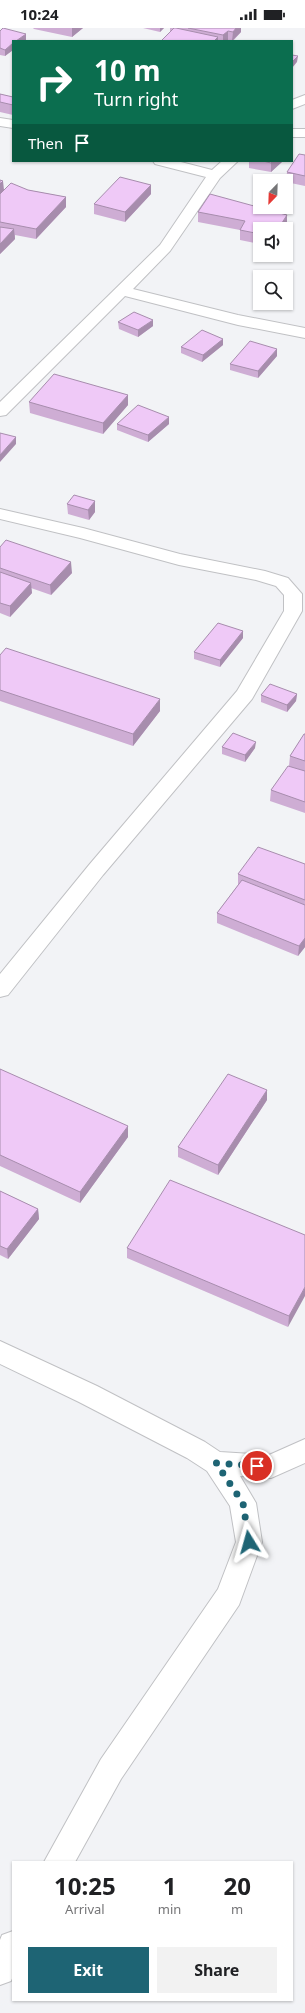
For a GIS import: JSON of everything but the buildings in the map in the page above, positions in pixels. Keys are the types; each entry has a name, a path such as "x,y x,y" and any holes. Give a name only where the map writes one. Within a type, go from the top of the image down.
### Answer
{"street":[{"path":"293,105 305,99"},
{"path":"0,122 12,124"},
{"path":"293,133 305,133"},
{"path":"164,162 215,175"},
{"path":"0,411 124,291 165,248 215,175 230,162"},
{"path":"124,291 238,320 305,333"},
{"path":"0,514 83,533 179,559 260,575 282,582 293,594 293,612 245,695 96,870 0,989"},
{"path":"0,1352 88,1394 196,1450 216,1463 243,1503 249,1542 230,1596 111,1769 60,1861"},
{"path":"216,1463 271,1468 305,1450"},
{"path":"0,1970 12,1948"}],"route":[{"path":"249,1542 243,1503 216,1463 257,1466"}]}
